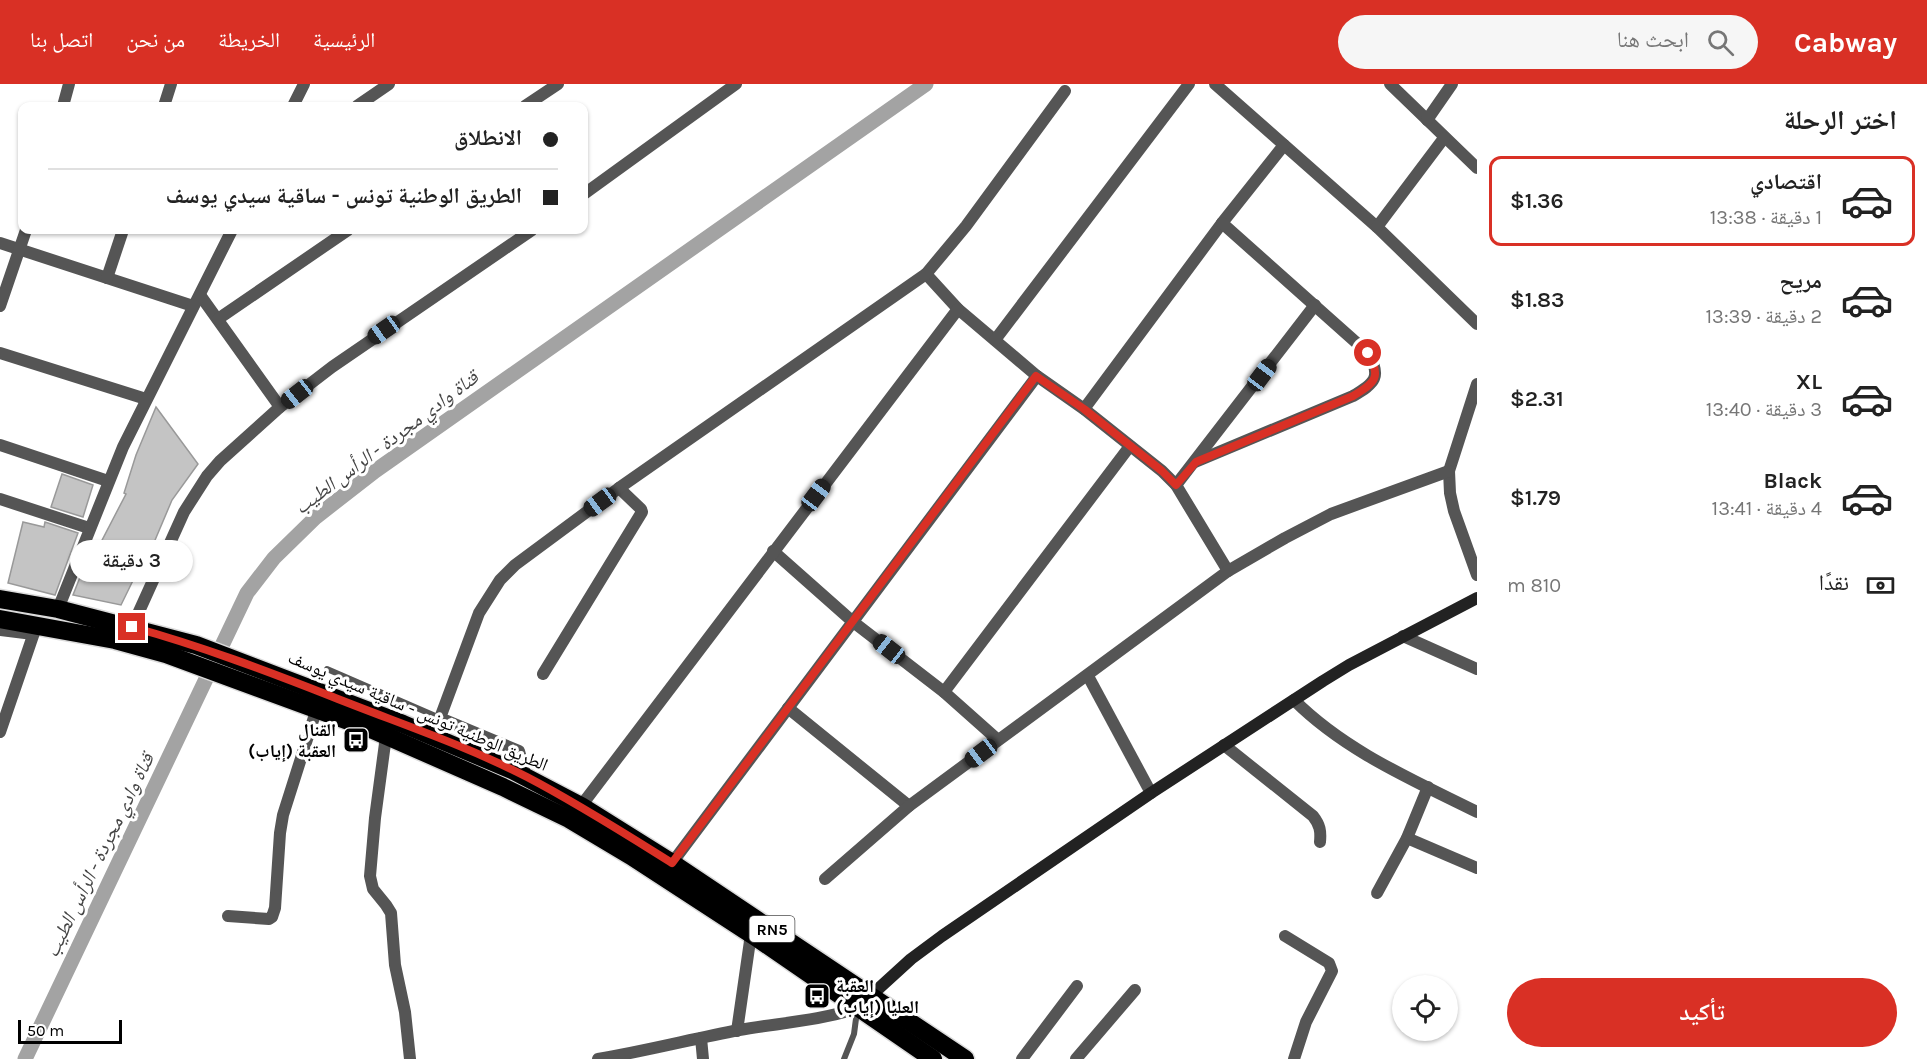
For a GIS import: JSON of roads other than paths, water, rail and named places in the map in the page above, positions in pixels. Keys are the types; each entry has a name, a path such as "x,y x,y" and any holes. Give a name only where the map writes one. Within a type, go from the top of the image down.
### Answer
{"highway":[{"name":"الطريق الوطنية تونس - ساقية سيدي يوسف","path":"0,599 58,609 196,645 403,724 526,777 581,806 672,863 965,1059"},
{"name":"الطريق الوطنية تونس - ساقية سيدي يوسف","path":"0,619 35,629 115,640 166,654 386,736 503,787 569,819 631,856 751,934 933,1059"}],"street":[{"path":"64,102 69,84"},
{"path":"165,102 171,84"},
{"path":"295,102 304,84"},
{"path":"363,102 389,84"},
{"path":"531,102 558,84"},
{"path":"588,191 736,84"},
{"path":"995,340 1189,84"},
{"path":"1215,84 1377,227 1477,324"},
{"path":"1390,84 1477,168"},
{"path":"1427,120 1452,84"},
{"path":"526,777 519,751 440,718 479,613 500,580 543,543 618,488 926,274 966,226 1065,91"},
{"path":"1377,227 1444,138"},
{"path":"1084,409 1222,223 1284,145"},
{"path":"1196,462 1353,396 1367,388 1375,377 1376,366 1368,353 1222,223"},
{"path":"0,306 25,234"},
{"path":"107,278 122,234"},
{"path":"58,609 108,481 146,399 230,234"},
{"path":"218,319 342,234"},
{"path":"132,627 184,512 199,487 220,461 280,407 367,342 526,234"},
{"path":"0,243 193,306"},
{"path":"926,274 958,309 1036,376 1084,409 1162,471 1176,485 1228,571"},
{"path":"200,295 280,407"},
{"path":"1176,485 1315,305"},
{"path":"581,806 958,309"},
{"path":"0,353 146,399"},
{"path":"672,863 1036,376"},
{"path":"1477,384 1449,471 1454,511 1474,556 1477,575"},
{"path":"0,445 108,481"},
{"path":"944,692 1130,446"},
{"path":"825,879 909,806 1228,571 1331,514 1449,471"},
{"path":"543,675 642,512 641,508 618,488"},
{"path":"0,499 89,528"},
{"path":"773,551 852,621 944,692 998,740"},
{"path":"598,1059 737,1031 834,1016 858,1008 911,959 942,936 1151,793 1349,665 1477,598"},
{"path":"0,630 35,629 0,732"},
{"path":"1404,636 1477,669"},
{"path":"1088,676 1151,793"},
{"path":"1294,700 1313,719 1362,753 1477,812"},
{"path":"788,708 909,806"},
{"path":"228,916 268,919 272,917 275,908 283,815 316,711"},
{"path":"386,736 370,876 372,890 391,913 395,965 407,1025 410,1059"},
{"path":"1224,745 1313,816 1321,831 1320,842"},
{"path":"1377,893 1407,838 1428,787"},
{"path":"1407,838 1477,868"},
{"path":"737,1031 751,934"},
{"path":"1285,936 1329,963 1332,971 1306,1022 1294,1059"},
{"path":"1022,1059 1077,986"},
{"path":"1076,1059 1135,990"},
{"path":"701,1038 703,1059"}],"lane":[{"path":"327,669 440,718"},
{"path":"844,1059 854,1034 858,1008"}],"waterway":[{"name":"قناة وادي مجردة - الرأس الطيب","path":"25,1059 247,593 274,558 316,517 375,471 926,84"}],"place":[{"name":"القنال العقبة (إياب)","path":"356,740"},
{"name":"العقبة العليا (إياب)","path":"817,996"}]}
